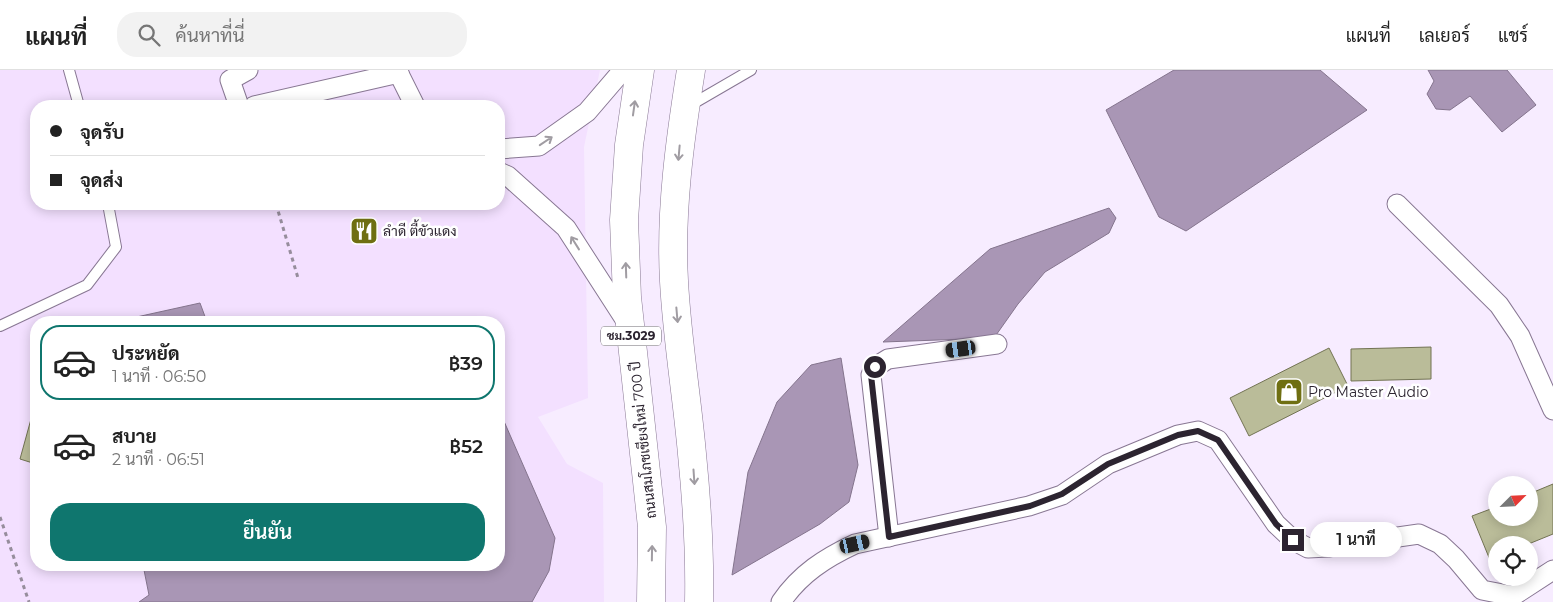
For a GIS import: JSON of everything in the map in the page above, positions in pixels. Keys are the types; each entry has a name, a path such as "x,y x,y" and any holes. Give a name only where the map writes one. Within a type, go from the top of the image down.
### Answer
{"main road":[{"name":"ถนนสมโภชเชียงใหม่ 700 ปี","path":"640,70 629,145 624,220 627,297 652,527 651,602"},
{"name":"ชม.3029","path":"691,70 675,203 674,280 681,364 693,462 700,557 699,602"}],"street":[{"path":"237,100 230,80 248,70"},
{"path":"505,149 540,146 587,112 624,70"},
{"path":"279,100 398,71 412,100"},
{"path":"505,175 566,228 630,328"},
{"path":"1397,204 1499,305 1520,336 1553,410"},
{"path":"889,537 871,375 875,367 888,359 997,344"},
{"path":"781,602 797,581 830,556 855,544 1030,506 1062,494 1108,464 1178,435 1198,431 1218,440 1276,524 1293,540 1308,548 1328,548 1419,534 1440,544 1456,559 1482,590 1513,596 1553,570"}],"lane":[{"path":"69,70 77,100"},
{"path":"685,108 751,70"},
{"path":"0,326 88,285 116,247 109,210"}],"path":[{"path":"278,210 298,278"},
{"path":"0,517 29,602"}],"shaded area":[{"path":"0,70 600,70 584,147 588,398 538,417 567,464 603,483 604,602 0,602"},
{"path":"1174,70 1320,70 1367,110 1186,231 1159,217 1106,110"},
{"path":"1428,70 1507,70 1536,105 1502,132 1470,96 1450,110 1436,109 1427,94 1434,81"},
{"path":"1109,208 1116,218 1109,233 1045,272 1018,304 994,338 883,342 990,249"},
{"path":"200,303 205,316 141,316"},
{"path":"841,358 858,465 849,502 820,524 732,575 748,472 777,402 811,365"},
{"path":"505,424 555,538 549,571 532,602 139,602 149,595 144,571 505,571"}],"building":[{"path":"1431,347 1431,379 1351,381 1351,349"},
{"name":"Pro Master Audio","path":"1329,348 1348,386 1249,436 1230,398"},
{"path":"30,423 30,462 20,459"},
{"path":"1553,484 1553,534 1538,540 1538,536 1488,536 1488,555 1472,516 1488,510 1488,526 1538,526 1538,490"}],"place":[{"name":"ลำดี ตี้ขัวแดง","path":"364,231"},
{"name":"Pro Master Audio","path":"1289,392"}],"route":[{"path":"875,367 871,375 889,537 1030,506 1062,494 1108,464 1178,435 1198,431 1218,440 1231,456 1276,524 1293,540"}]}
